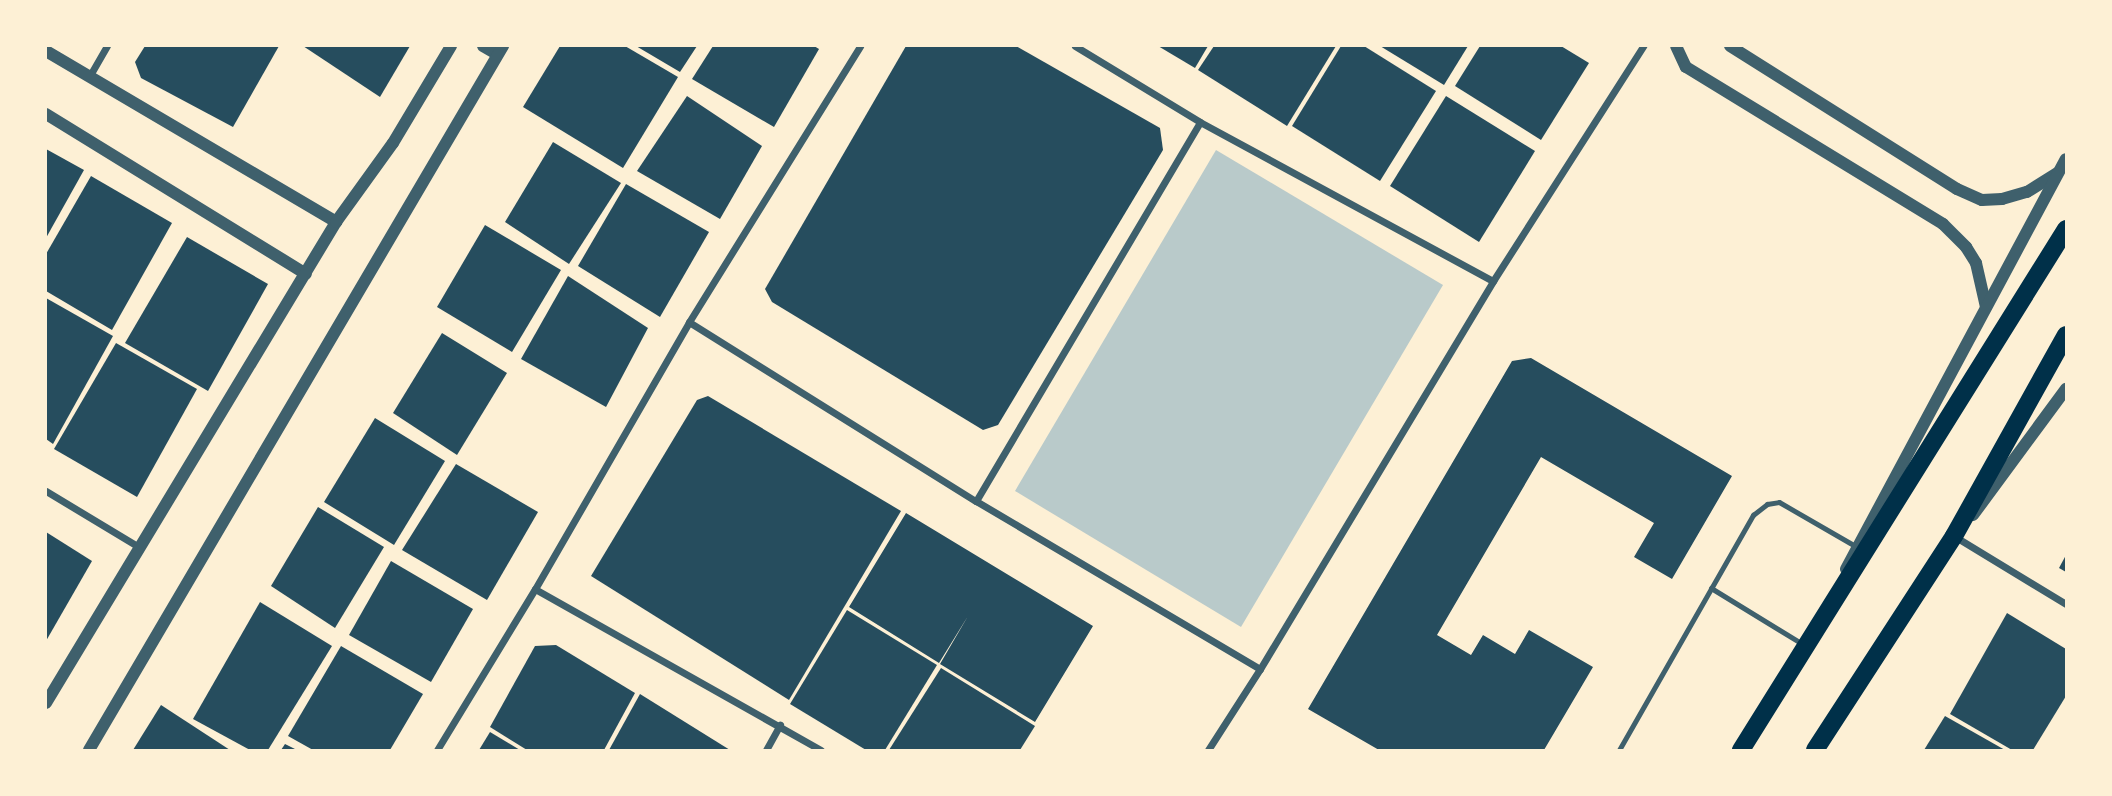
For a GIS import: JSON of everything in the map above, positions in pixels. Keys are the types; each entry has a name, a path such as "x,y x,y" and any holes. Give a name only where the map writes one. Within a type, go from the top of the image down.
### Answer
{"main road":[{"path":"1741,751 2067,229"},
{"path":"1815,751 1954,536 2067,335"}],"street":[{"path":"89,77 107,46"},
{"path":"46,703 336,222 393,143 451,46"},
{"path":"89,751 500,50 483,46"},
{"path":"437,751 535,589 689,322 860,46"},
{"path":"1075,46 1200,122 1493,281"},
{"path":"1208,751 1493,281 1643,46"},
{"path":"1676,46 1686,67 1943,224 1966,247 1976,263 1986,307"},
{"path":"1730,46 1957,189 1982,200 2002,199 2027,192 2058,173"},
{"path":"46,51 336,222"},
{"path":"46,114 306,274"},
{"path":"976,501 1200,122"},
{"path":"1807,645 1857,547 2067,159"},
{"path":"689,322 976,501 1260,669"},
{"path":"2067,389 1954,536 2067,604"},
{"path":"46,491 139,547"},
{"path":"535,589 780,725 821,751"},
{"path":"766,751 780,725"}],"lane":[{"path":"1619,751 1753,515 1767,505 1779,502 1857,547"},
{"path":"1712,588 1807,645"}],"shaded area":[{"path":"1216,150 1443,285 1241,627 1015,491"}],"building":[{"path":"145,46 279,46 233,127 141,78 135,62"},
{"path":"303,46 410,46 380,97"},
{"path":"560,46 625,46 678,77 623,168 523,107"},
{"path":"636,46 697,46 680,72"},
{"path":"713,46 814,46 819,49 774,127 692,79"},
{"path":"906,46 1016,46 1160,128 1163,150 998,425 983,430 772,302 765,289"},
{"path":"1158,46 1208,46 1195,68"},
{"path":"1214,46 1336,46 1287,126 1198,70"},
{"path":"1341,46 1364,46 1436,91 1380,181 1292,126"},
{"path":"1380,46 1468,46 1444,85"},
{"path":"1480,46 1561,46 1589,63 1541,140 1455,86"},
{"path":"687,96 762,146 720,219 637,171"},
{"path":"1446,96 1535,151 1479,242 1390,186"},
{"path":"553,142 621,183 569,264 505,222"},
{"path":"46,149 84,170 46,238"},
{"path":"91,176 172,223 112,330 46,291 46,254"},
{"path":"626,184 709,232 660,317 578,266"},
{"path":"485,225 561,270 512,352 437,307"},
{"path":"187,237 268,284 208,391 125,343"},
{"path":"568,276 648,328 606,407 521,359"},
{"path":"46,298 113,336 53,444 46,439"},
{"path":"442,333 507,373 457,455 393,413"},
{"path":"116,343 197,389 137,497 54,449"},
{"path":"1531,358 1732,476 1672,579 1634,557 1654,523 1541,457 1437,635 1471,655 1483,635 1515,654 1529,630 1593,667 1544,750 1379,750 1308,709 1512,361"},
{"path":"708,396 901,511 789,700 591,576 697,400"},
{"path":"375,418 445,461 394,545 324,502"},
{"path":"456,464 538,512 487,600 402,550"},
{"path":"318,507 384,547 335,628 271,586"},
{"path":"906,513 1093,626 1035,722 940,664 968,616 939,663 849,607"},
{"path":"46,532 92,561 46,641"},
{"path":"2066,555 2066,572 2059,568"},
{"path":"391,561 473,609 431,682 349,635"},
{"path":"260,602 332,646 268,750 250,750 193,719"},
{"path":"847,610 937,665 885,750 866,750 790,704"},
{"path":"2007,613 2066,649 2066,696 2033,750 2012,750 1950,714"},
{"path":"556,645 635,693 604,750 527,750 490,727 535,646"},
{"path":"341,646 423,694 390,750 313,750 288,736"},
{"path":"941,668 1035,726 1020,750 889,750"},
{"path":"640,694 730,750 609,750"},
{"path":"161,705 230,750 133,750"},
{"path":"1945,716 2005,750 1924,750"},
{"path":"490,732 520,750 479,750"},
{"path":"285,744 297,750 281,750"}]}
